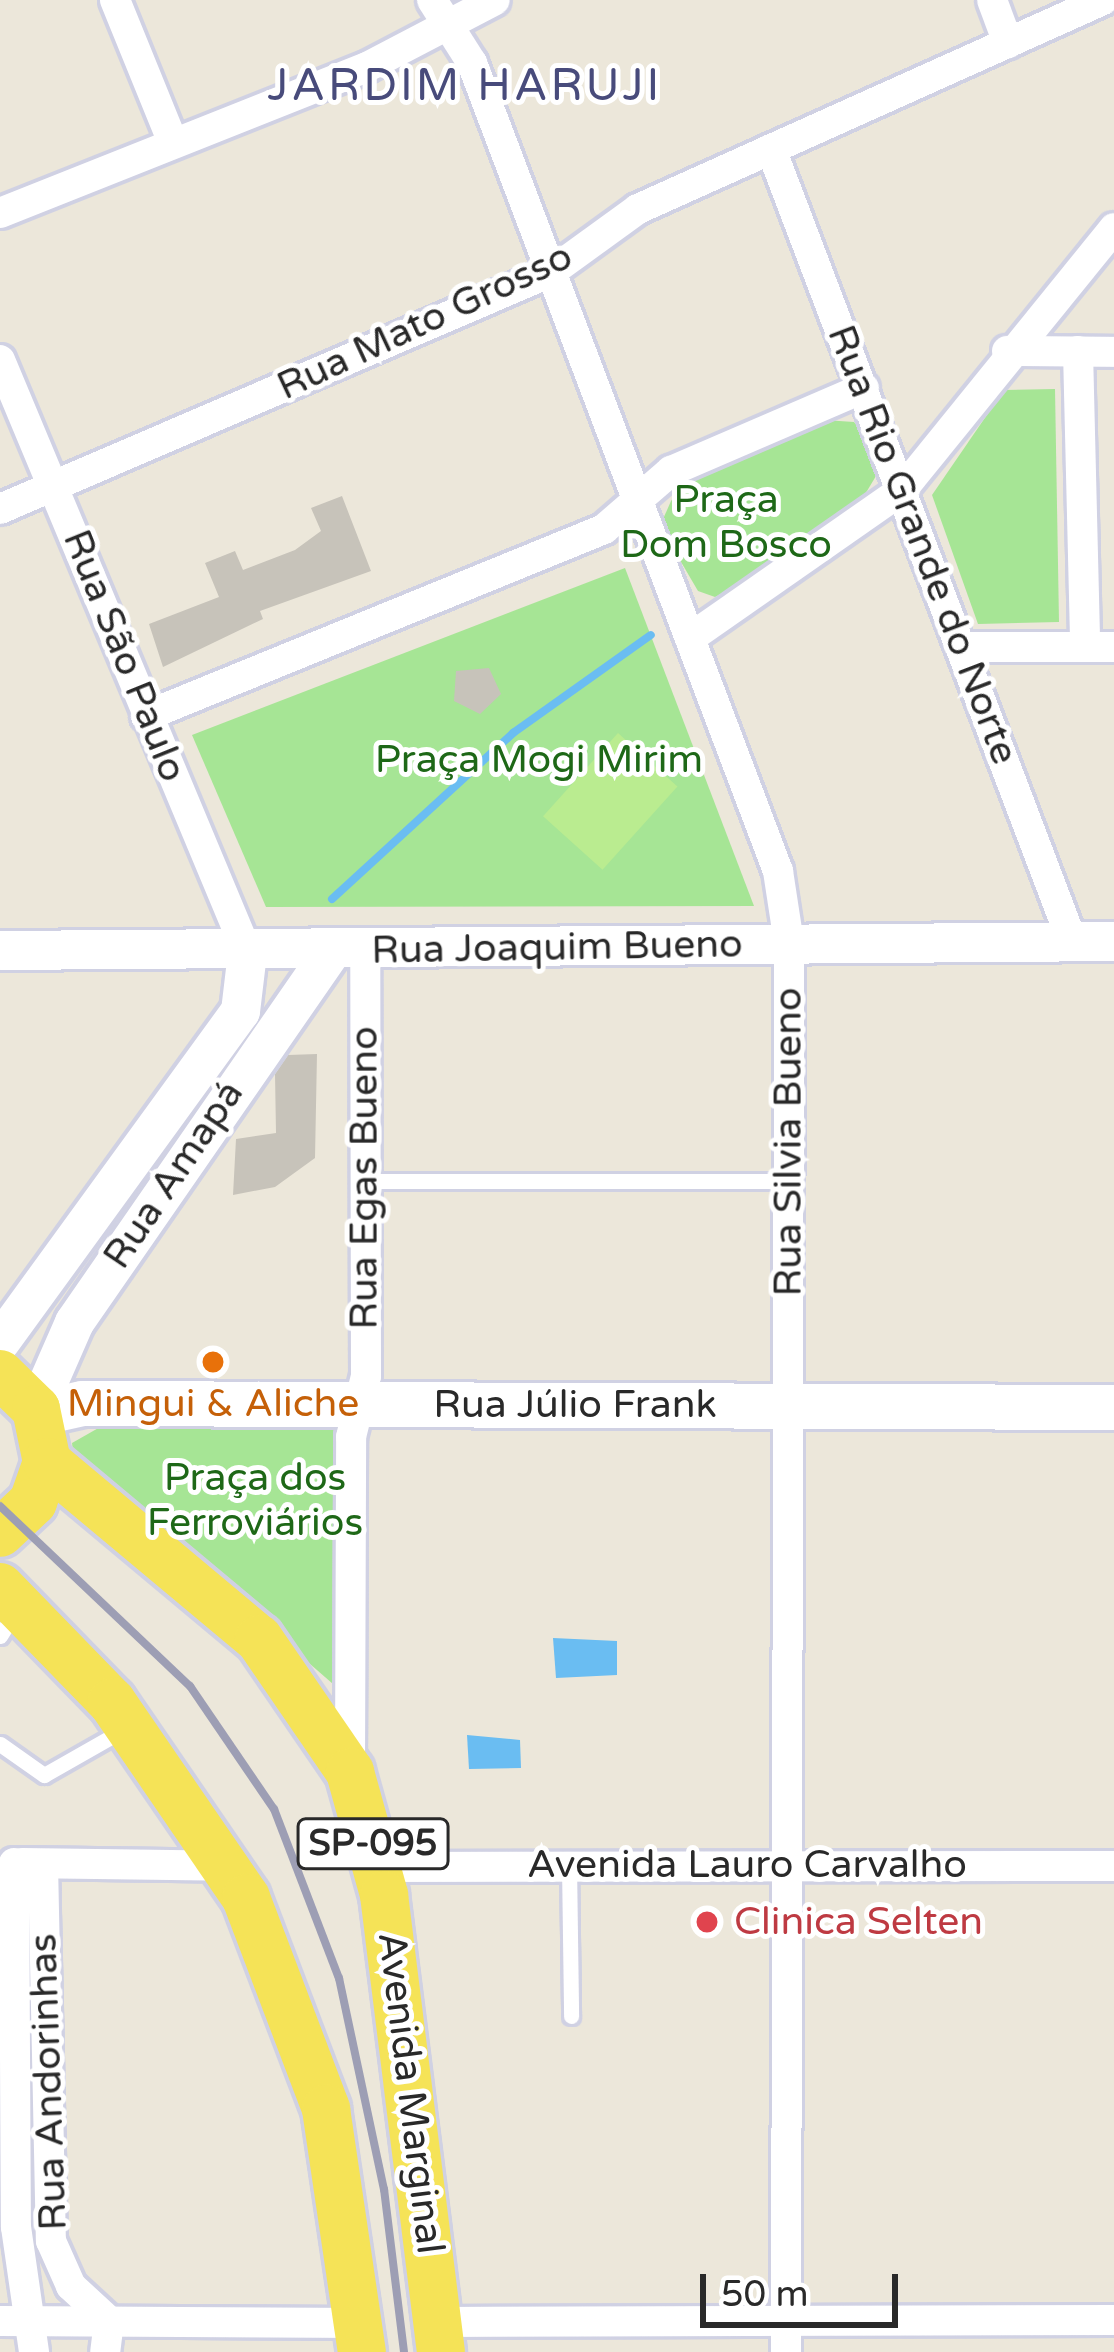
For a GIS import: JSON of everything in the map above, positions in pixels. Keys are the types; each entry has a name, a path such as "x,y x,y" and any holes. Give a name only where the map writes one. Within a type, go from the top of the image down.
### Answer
{"main road":[{"path":"0,1374 37,1411 47,1462 33,1502 0,1533"},
{"name":"Rua Júlio Frank","path":"37,1411 82,1403 1114,1407"},
{"name":"Avenida Marginal","path":"47,1462 259,1639 350,1772 379,1867 440,2337"},
{"name":"Avenida Marginal","path":"6,1609 129,1726 226,1866 326,2109 361,2338"}],"street":[{"path":"115,0 173,142"},
{"path":"0,213 173,142 440,12 495,0"},
{"path":"992,0 1008,43"},
{"name":"Rua Mato Grosso","path":"0,509 551,272 638,209 1103,0"},
{"name":"Rua Silvia Bueno","path":"440,12 551,272 778,871 789,944 786,2352"},
{"name":"Rua Rio Grande do Norte","path":"771,149 1072,941"},
{"path":"690,638 902,490 1007,351 1114,228"},
{"path":"1007,351 1114,352"},
{"path":"961,647 1099,647 1078,351"},
{"name":"Rua São Paulo","path":"0,359 247,952"},
{"path":"146,716 604,529 639,504 671,471 864,388"},
{"name":"Rua Joaquim Bueno","path":"0,950 247,952 1114,941"},
{"name":"Rua Amapá","path":"37,1411 74,1322 348,951"},
{"name":"Rua Egas Bueno","path":"348,951 365,1181 350,1772"},
{"name":"Rua Amapá","path":"0,1341 241,1011 247,952"},
{"path":"19,1864 226,1866"},
{"name":"Rua Andorinhas","path":"19,1864 16,2228 36,2337"},
{"name":"Rua Andorinhas","path":"19,1864 51,2241 71,2286 107,2337"},
{"name":"Avenida Lauro Carvalho","path":"379,1867 1114,1867"},
{"path":"440,2337 786,2320 1114,2320"},
{"path":"0,2321 36,2337 361,2338"}],"lane":[{"path":"365,1181 789,1180"},
{"path":"0,1744 44,1775 129,1726"},
{"path":"569,1864 571,2016"}],"green space":[{"path":"1055,389 1059,622 978,624 932,495 1004,390"},
{"name":"Praça Dom Bosco","path":"824,420 854,422 870,444 879,471 864,496 740,585 715,597 698,591 660,526 671,501 690,476"},
{"name":"Praça Mogi Mirim","path":"625,568 754,906 266,907 192,735"},
{"path":"618,733 677,787 603,870 543,816"},
{"name":"Praça dos Ferroviários","path":"109,1422 335,1423 333,1684 74,1459 72,1443"}],"water":[{"path":"553,1638 617,1641 617,1675 556,1678"},
{"path":"467,1735 520,1740 521,1768 469,1769"}],"building":[{"path":"342,496 371,571 260,611 263,619 163,667 149,624 219,597 205,563 235,551 243,570 295,550 321,531 311,508"},
{"path":"489,668 501,694 480,714 454,701 456,671"},
{"path":"317,1054 315,1158 275,1187 233,1195 236,1139 276,1133 275,1074 288,1055"}],"waterway":[{"path":"332,899 513,733 651,635"}],"railway":[{"path":"0,1506 190,1686 274,1809 339,1978 384,2189 404,2352"}],"place":[{"name":"Mingui & Aliche","path":"213,1362"},
{"name":"Clinica Selten","path":"707,1922"}],"district":[{"name":"JARDIM HARUJI","path":"465,87"}]}
